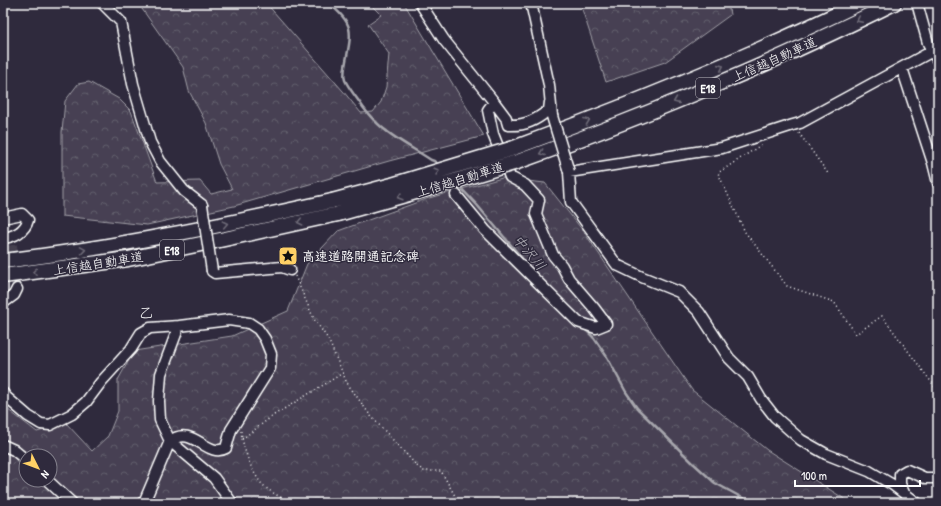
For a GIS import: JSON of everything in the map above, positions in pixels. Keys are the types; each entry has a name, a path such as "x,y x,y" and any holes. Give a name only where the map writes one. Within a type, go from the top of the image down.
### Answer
{"highway":[{"name":"上信越自動車道","path":"3,261 127,243 218,226 332,201 392,185 511,149 574,126 706,73 860,3"},
{"name":"上信越自動車道","path":"3,276 128,259 338,214 518,162 715,86 894,3"}],"street":[{"path":"102,3 121,22 133,84 150,142 160,161 184,191 202,205 212,271 215,273 282,267 290,270"},
{"path":"420,3 444,40 506,118 508,125 516,126 535,121 549,110 548,84"},
{"path":"531,3 548,84 552,116 569,172 571,202 617,265 679,292 699,312 729,358 748,377 761,399 775,417 801,440 826,454 869,471 893,485 917,503"},
{"path":"917,3 938,61"},
{"path":"569,172 722,148 793,125 902,68 933,48"},
{"path":"902,68 933,163 938,184"},
{"path":"456,194 485,230 578,322 596,328 606,324 569,279 562,266 552,255 536,214 539,200 525,185 510,177 493,134 488,110 494,102"},
{"path":"3,218 22,214 28,220 27,226 9,240"},
{"path":"3,303 14,295 17,289"},
{"path":"3,393 28,416 41,424 50,425 72,414 86,402 101,382 131,349 141,333 150,328 229,320 250,323 258,329 265,339 271,354 270,368 231,430 226,448 221,451 214,450 189,436 176,437 170,441 145,500 142,503"},
{"path":"179,326 161,374 159,401 160,420 170,441 214,478 232,503"},
{"path":"3,445 18,453"},
{"path":"904,493 900,484 900,474 907,470 926,478 938,478"},
{"path":"56,488 72,503"}],"path":[{"path":"119,3 135,7 144,7 144,3"},
{"path":"793,125 829,175"},
{"path":"762,145 718,173 744,232 787,286 834,302 856,334 882,316 938,391"},
{"path":"290,270 296,278 314,319 328,339 348,383 370,415 417,466 424,471 440,471 459,503"},
{"path":"242,439 274,415 343,373"},
{"path":"240,415 242,439 250,465 261,483 277,496 292,503"}],"green space":[{"path":"140,3 266,3 361,113 373,112 381,102 386,87 389,54 368,24 381,15 369,3 404,3 484,136 389,161 234,206 147,225 62,216 62,132 65,101 78,84 89,82 119,99 131,111 157,182 200,181 211,194 232,189 219,164 206,123 189,91 183,67 142,9"},
{"path":"580,3 728,3 730,15 665,62 606,82"},
{"path":"502,178 545,183 584,232 692,390 767,450 851,503 3,503 3,406 37,432 66,423 92,451 108,436 118,411 118,380 134,351 232,336 288,311 307,264 338,231 429,198"}],"waterway":[{"name":"中沢川","path":"328,3 343,16 349,28 350,35 344,76 349,88 367,113 384,129 434,161 439,166"},
{"name":"中沢川","path":"458,185 532,270"},
{"name":"中沢川","path":"583,327 594,338 607,357 626,392 637,408 715,483 752,503"}],"tunnel":[{"path":"12,245 17,289"}],"place":[{"name":"高速道路開通記念碑","path":"288,256"}],"district":[{"name":"乙","path":"146,312"}]}
